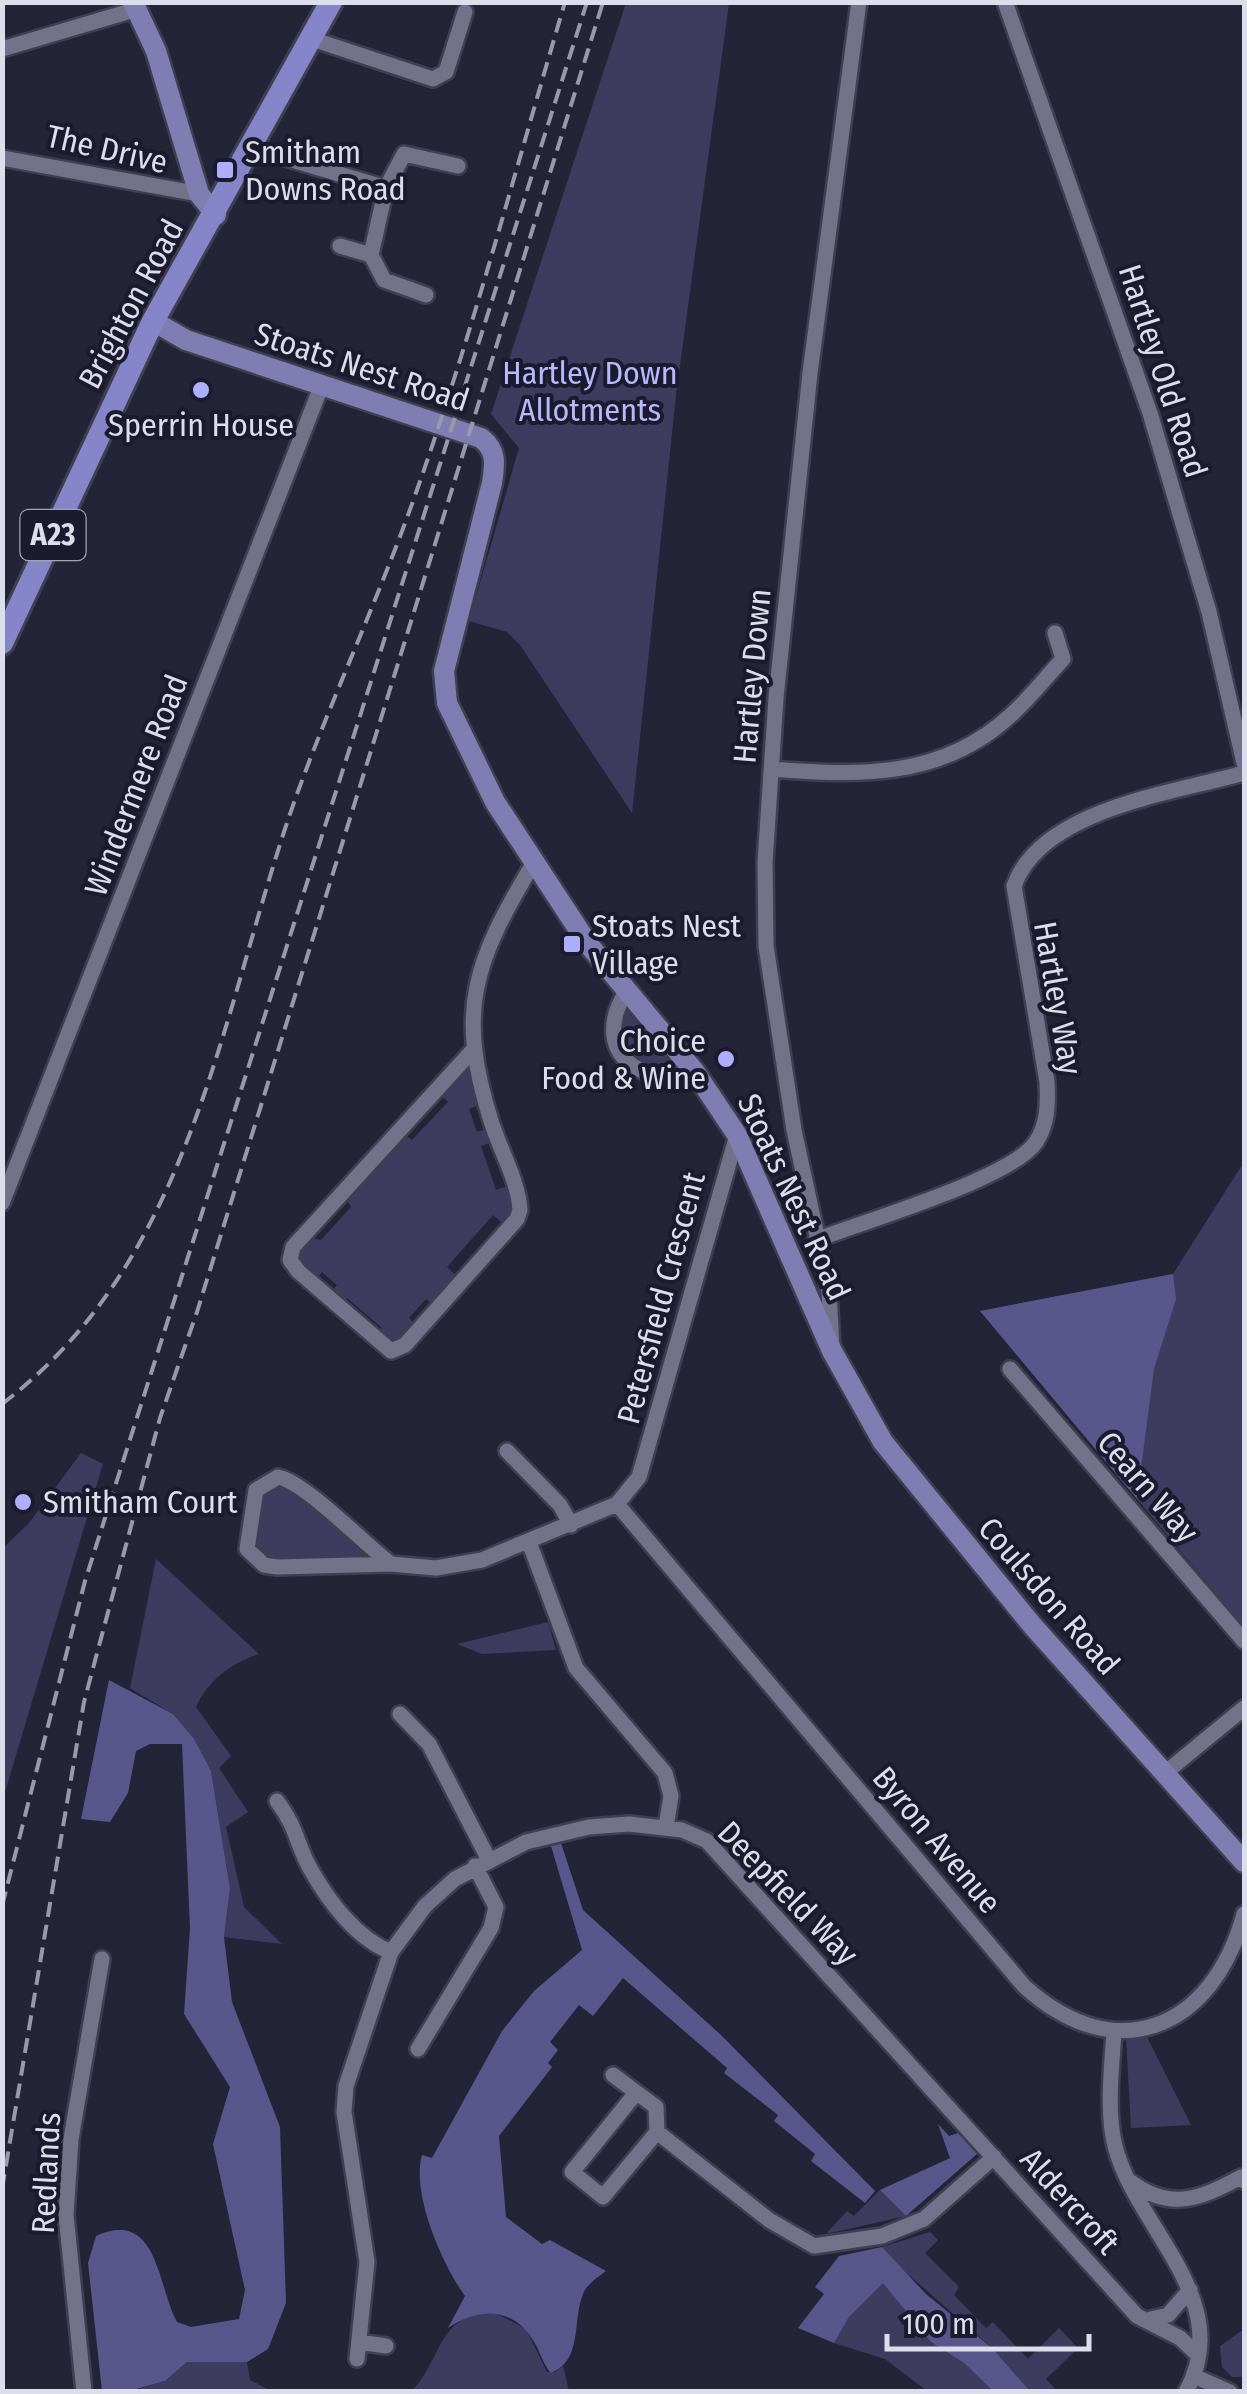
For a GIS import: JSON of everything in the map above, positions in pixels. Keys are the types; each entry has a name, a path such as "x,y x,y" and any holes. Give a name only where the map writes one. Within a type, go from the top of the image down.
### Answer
{"highway":[{"name":"Brighton Road","path":"2,643 153,321 332,2"}],"main road":[{"path":"133,6 156,50 199,194 216,214"},
{"name":"Stoats Nest Road","path":"153,321 186,340 481,438 495,456 479,540 444,670 447,703 484,782 532,864 626,992 695,1072 737,1135 832,1351"},
{"name":"Coulsdon Road","path":"832,1351 866,1414 918,1489 1244,1862"}],"street":[{"name":"Hartley Down","path":"832,1351 830,1292 816,1240 766,946 772,769 810,373 859,2"},
{"name":"Hartley Old Road","path":"1005,2 1150,413 1209,612 1244,763"},
{"path":"2,48 133,6"},
{"path":"312,39 433,79 446,72 465,12"},
{"path":"252,148 386,188"},
{"path":"426,295 384,280 371,255 386,188 404,154 458,166"},
{"name":"The Drive","path":"2,158 199,194"},
{"path":"340,246 371,255"},
{"name":"Windermere Road","path":"2,1203 321,387"},
{"path":"772,769 860,776 944,760 1010,717 1064,658 1055,632"},
{"name":"Hartley Way","path":"816,1240 1007,1168 1035,1144 1048,1109 1047,1082 1014,886 1037,846 1083,819 1244,773"},
{"path":"472,1051 293,1248 290,1260 298,1272 391,1351 405,1345 520,1210 472,1051 470,1031 480,970 532,864"},
{"name":"Stoats Nest Road","path":"626,992 613,1018 613,1037 620,1053 632,1066 660,1078 695,1072"},
{"name":"Petersfield Crescent","path":"617,1504 640,1477 737,1135"},
{"name":"Cearn Way","path":"1010,1369 1244,1640"},
{"path":"531,1447 513,1455 560,1505 571,1525"},
{"path":"391,1564 350,1534 300,1484 278,1477 256,1490 246,1537 253,1558 264,1566 391,1564 436,1568 482,1560 617,1504"},
{"name":"Byron Avenue","path":"617,1504 1024,1986 1055,2014 1114,2031 1156,2025 1195,2006 1220,1976 1244,1914"},
{"path":"529,1542 576,1668 665,1773 671,1796 666,1827"},
{"path":"1165,1773 1244,1708"},
{"path":"400,1714 429,1744 481,1862 496,1907 491,1928 418,2048"},
{"path":"276,1801 297,1828 310,1869 321,1884 366,1942 390,1952"},
{"name":"Deepfield Way","path":"357,2359 366,2262 344,2112 346,2086 390,1952 426,1906 481,1862 526,1842 589,1827 666,1827 707,1840 994,2157"},
{"name":"Redlands","path":"84,2392 66,2215 70,2139 102,1959"},
{"path":"1114,2031 1114,2145 1190,2290 1199,2326 1194,2376 1186,2392"},
{"path":"613,2075 656,2107 657,2132 603,2197 572,2172 636,2093"},
{"path":"657,2132 770,2220 814,2246 882,2236 924,2219 994,2157"},
{"name":"Aldercroft","path":"994,2157 1137,2316 1151,2319 1197,2354"},
{"path":"1129,2180 1146,2192 1184,2202 1242,2177 1244,2181"},
{"path":"1151,2319 1179,2307 1190,2290"},
{"path":"360,2342 386,2346"},
{"path":"1194,2376 1230,2392"}],"green space":[{"name":"Hartley Down Allotments","path":"626,3 729,3 676,395 632,813 520,645 507,632 469,621 519,448 491,414"},
{"path":"622,1005 681,1073 670,1075 625,1055 618,1020"},
{"path":"472,1051 485,1102 469,1109 477,1132 493,1127 498,1140 481,1146 496,1190 514,1184 519,1201 508,1228 493,1215 447,1267 461,1280 437,1308 426,1299 409,1318 419,1328 405,1345 373,1339 382,1328 347,1298 337,1308 327,1298 337,1285 322,1272 311,1284 298,1271 293,1247 304,1236 321,1240 351,1207 344,1193 401,1132 412,1140 448,1102 437,1091"},
{"path":"1244,1162 1244,1627 980,1311 1173,1274"},
{"path":"81,1453 103,1464 5,1792 3,1548 29,1523"},
{"path":"285,1484 366,1553 363,1560 269,1560 255,1551 255,1518 260,1499 273,1487"},
{"path":"156,1559 259,1654 222,1674 196,1707 231,1756 219,1768 248,1812 226,1827 244,1907 282,1944 224,1937 230,1888 211,1771 173,1714 130,1688"},
{"path":"548,1622 556,1650 482,1654 457,1644"},
{"path":"1145,2033 1191,2125 1131,2128 1126,2037"},
{"path":"880,2190 906,2216 826,2234 847,2211 854,2216"},
{"path":"930,2232 938,2240 925,2253 959,2287 954,2295 986,2328 993,2322 1028,2359 1059,2328 1078,2348 1046,2379 1057,2391 1030,2391 993,2349 883,2252 882,2247"},
{"path":"883,2282 931,2342 964,2363 993,2391 927,2391 885,2359 834,2343 849,2317"},
{"path":"492,2311 526,2329 547,2372 563,2366 569,2391 411,2392 450,2330 460,2321"},
{"path":"1244,2329 1244,2377 1232,2377 1222,2367 1220,2346"},
{"path":"187,2362 247,2362 250,2380 271,2391 129,2392 165,2381"}],"shaded area":[{"path":"1173,1274 1176,1299 1154,1369 1137,1499 980,1311"},
{"path":"109,1680 173,1714 194,1739 211,1771 230,1888 224,1937 232,2002 280,2127 286,2303 268,2349 247,2362 187,2362 165,2381 129,2391 102,2391 88,2263 96,2236 116,2230 132,2232 144,2241 177,2322 191,2327 239,2319 245,2290 213,2144 230,2087 184,2014 190,1928 182,1744 150,1744 136,1751 128,1793 110,1822 81,1819"},
{"path":"561,1843 583,1910 721,2035 875,2191 865,2203 811,2161 815,2154 774,2121 778,2115 724,2073 727,2068 623,1978 593,2016 579,2005 550,2042 558,2050 548,2063 552,2067 499,2136 506,2217 542,2244 550,2240 606,2271 585,2291 568,2359 551,2373 528,2332 508,2317 473,2316 448,2328 465,2296 431,2228 420,2171 422,2155 432,2158 502,2031 534,1991 582,1950 551,1846"},
{"path":"938,2124 949,2136 958,2133 977,2154 906,2216 880,2190 950,2158"},
{"path":"882,2247 926,2294 993,2349 1030,2391 993,2391 964,2363 931,2342 883,2283 849,2317 834,2343 798,2328 824,2294 815,2287 839,2256"}],"railway":[{"path":"2,1404 67,1344 119,1276 161,1202 194,1123 297,794 389,564 438,427 565,2"},
{"path":"2,1906 85,1581 587,2"},
{"path":"2,2189 84,1702 160,1418 197,1312 603,2"}],"place":[{"name":"Smitham Downs Road","path":"225,170"},
{"name":"Sperrin House","path":"201,390"},
{"name":"Stoats Nest Village","path":"572,944"},
{"name":"Choice Food & Wine","path":"726,1059"},
{"name":"Smitham Court","path":"23,1502"}]}
